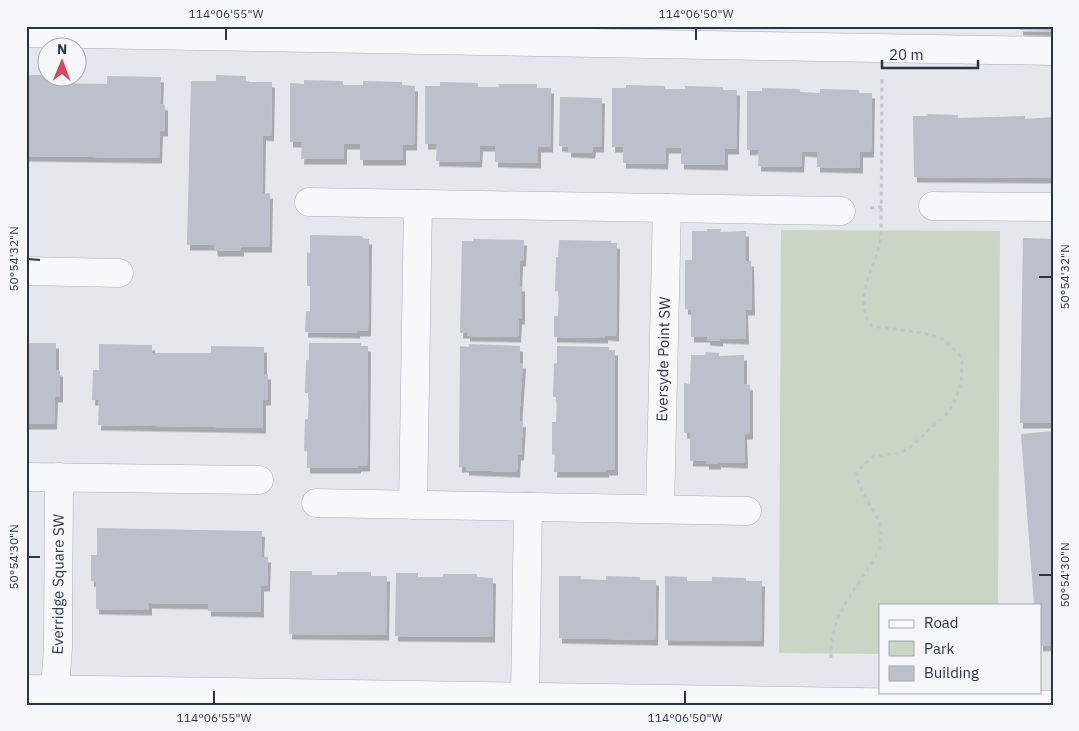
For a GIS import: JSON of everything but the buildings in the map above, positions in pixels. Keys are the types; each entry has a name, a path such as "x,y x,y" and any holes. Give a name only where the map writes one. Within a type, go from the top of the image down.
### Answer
{"street":[{"path":"26,33 884,48 951,38 1053,51"},
{"path":"309,202 841,211"},
{"path":"413,505 418,204"},
{"path":"933,206 1053,207"},
{"name":"Eversyde Point SW","path":"660,509 667,208"},
{"path":"26,271 119,273"},
{"path":"26,477 260,480"},
{"name":"Everridge Square SW","path":"55,690 58,647 59,477"},
{"path":"316,503 748,511"},
{"path":"525,696 528,507"},
{"path":"26,689 161,698 418,701 525,696 1053,704"}],"path":[{"path":"831,658 831,638 844,603 869,567 880,545 882,529 878,517 861,489 857,478 857,470 874,456 900,452 910,447 949,412 958,397 962,373 959,354 944,340 923,333 872,326 864,315 862,307 869,274 881,239 884,48"}],"green space":[{"path":"781,230 1000,231 998,604 879,604 879,654 779,653"}]}
